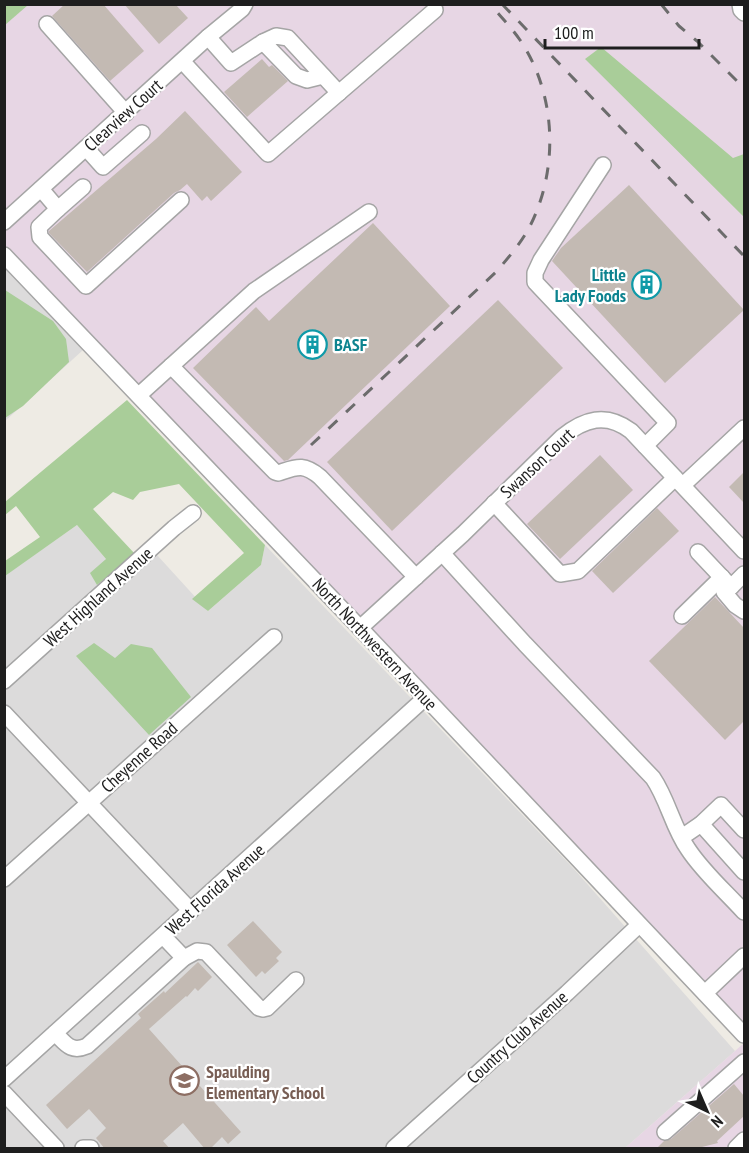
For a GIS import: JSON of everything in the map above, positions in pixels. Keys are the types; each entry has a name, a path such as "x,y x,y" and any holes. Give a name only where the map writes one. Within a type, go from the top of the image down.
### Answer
{"street":[{"path":"740,4 744,13"},
{"name":"Clearview Court","path":"4,222 243,6"},
{"path":"183,62 268,154 435,10"},
{"path":"47,24 126,113"},
{"path":"208,38 231,63 262,42 276,36 288,38 339,93"},
{"path":"262,42 296,76 307,80 323,76"},
{"path":"86,148 103,167 142,133"},
{"path":"603,165 541,260 535,273 535,282 668,423 645,446"},
{"path":"83,187 39,227 40,237 86,285 181,200"},
{"path":"41,189 58,209"},
{"path":"139,395 254,291 369,212"},
{"name":"North Northwestern Avenue","path":"4,255 744,1035"},
{"path":"171,366 272,470 278,473 301,467 311,470 320,477 416,577"},
{"name":"Swanson Court","path":"360,628 442,553 562,436 581,423 607,420 625,426 744,551"},
{"path":"494,503 560,574 578,571 744,428"},
{"name":"West Highland Avenue","path":"4,681 193,513"},
{"path":"698,552 726,582"},
{"path":"442,553 653,778 662,790 687,849 744,912"},
{"path":"682,616 726,582 744,574"},
{"path":"726,582 724,591 735,605 744,611"},
{"name":"Cheyenne Road","path":"4,879 274,637"},
{"name":"West Florida Avenue","path":"4,1079 425,698"},
{"path":"4,713 191,911"},
{"path":"682,837 721,806 744,830"},
{"path":"701,824 744,872"},
{"name":"Country Club Avenue","path":"394,1149 639,925"},
{"path":"163,936 184,958"},
{"path":"55,1033 70,1047 79,1049 87,1046 184,958 197,951 206,952 259,1008 267,1008 296,980"},
{"path":"705,993 744,956"},
{"path":"664,1132 744,1062"},
{"path":"4,1093 56,1149"},
{"path":"736,1149 744,1140"},
{"path":"83,1149 91,1149"}],"shaded area":[{"path":"5,5 744,5 744,1038 5,259"},
{"path":"4,265 83,350 5,421 4,421"},
{"path":"77,525 106,559 97,585 147,544 208,611 261,565 265,545 574,869 735,1051 625,1148 5,1148 4,576"},
{"path":"744,1043 744,1148 625,1148 735,1051"}],"green space":[{"path":"5,4 28,4 28,5 5,25"},
{"path":"601,47 733,158 744,154 744,217 585,59"},
{"path":"5,290 53,321 66,339 69,362 23,406 5,418"},
{"path":"127,400 265,545 261,565 208,611 192,599 244,553 179,484 140,492 133,500 113,492 93,509 135,554 97,585 90,573 106,559 77,525 5,576 5,561 40,537 16,506 5,515 5,502"},
{"path":"94,643 115,658 131,644 152,648 191,697 149,735 76,656"}],"building":[{"path":"65,4 103,4 144,51 110,81 52,16"},
{"path":"124,4 175,4 188,18 159,44"},
{"path":"262,59 269,67 272,65 288,81 247,117 224,92"},
{"path":"185,111 242,172 211,201 207,196 202,201 187,184 174,193 87,272 49,231 156,139"},
{"name":"Little Lady Foods","path":"629,185 744,310 665,383 552,261 561,248"},
{"name":"BASF","path":"373,223 450,306 288,460 284,461 193,368 256,307 269,321"},
{"path":"498,300 563,368 392,531 327,462"},
{"path":"600,455 633,490 560,559 527,524"},
{"path":"744,472 744,503 729,487"},
{"path":"657,508 679,531 613,593 592,571"},
{"path":"715,597 744,628 744,721 725,740 649,661"},
{"path":"253,921 282,952 276,958 279,961 265,974 262,971 256,977 227,945"},
{"path":"198,962 212,977 198,991 195,988 149,1029 241,1132 228,1144 222,1137 210,1149 205,1149 183,1123 163,1141 170,1149 105,1149 96,1138 106,1128 89,1109 67,1129 46,1105 141,1018 138,1014 164,991 165,993"},
{"path":"734,1084 744,1096 744,1116 717,1141 718,1143 702,1147 703,1149 656,1149 664,1141 671,1139"}],"railway":[{"path":"311,445 496,272 524,237 540,202 549,155 550,130 547,106 532,61 520,40 490,4"},
{"path":"502,4 744,256"},
{"path":"661,4 679,26 744,88"}],"place":[{"name":"Little Lady Foods","path":"647,284"},
{"name":"BASF","path":"313,344"},
{"name":"Spaulding Elementary School","path":"185,1081"}]}
